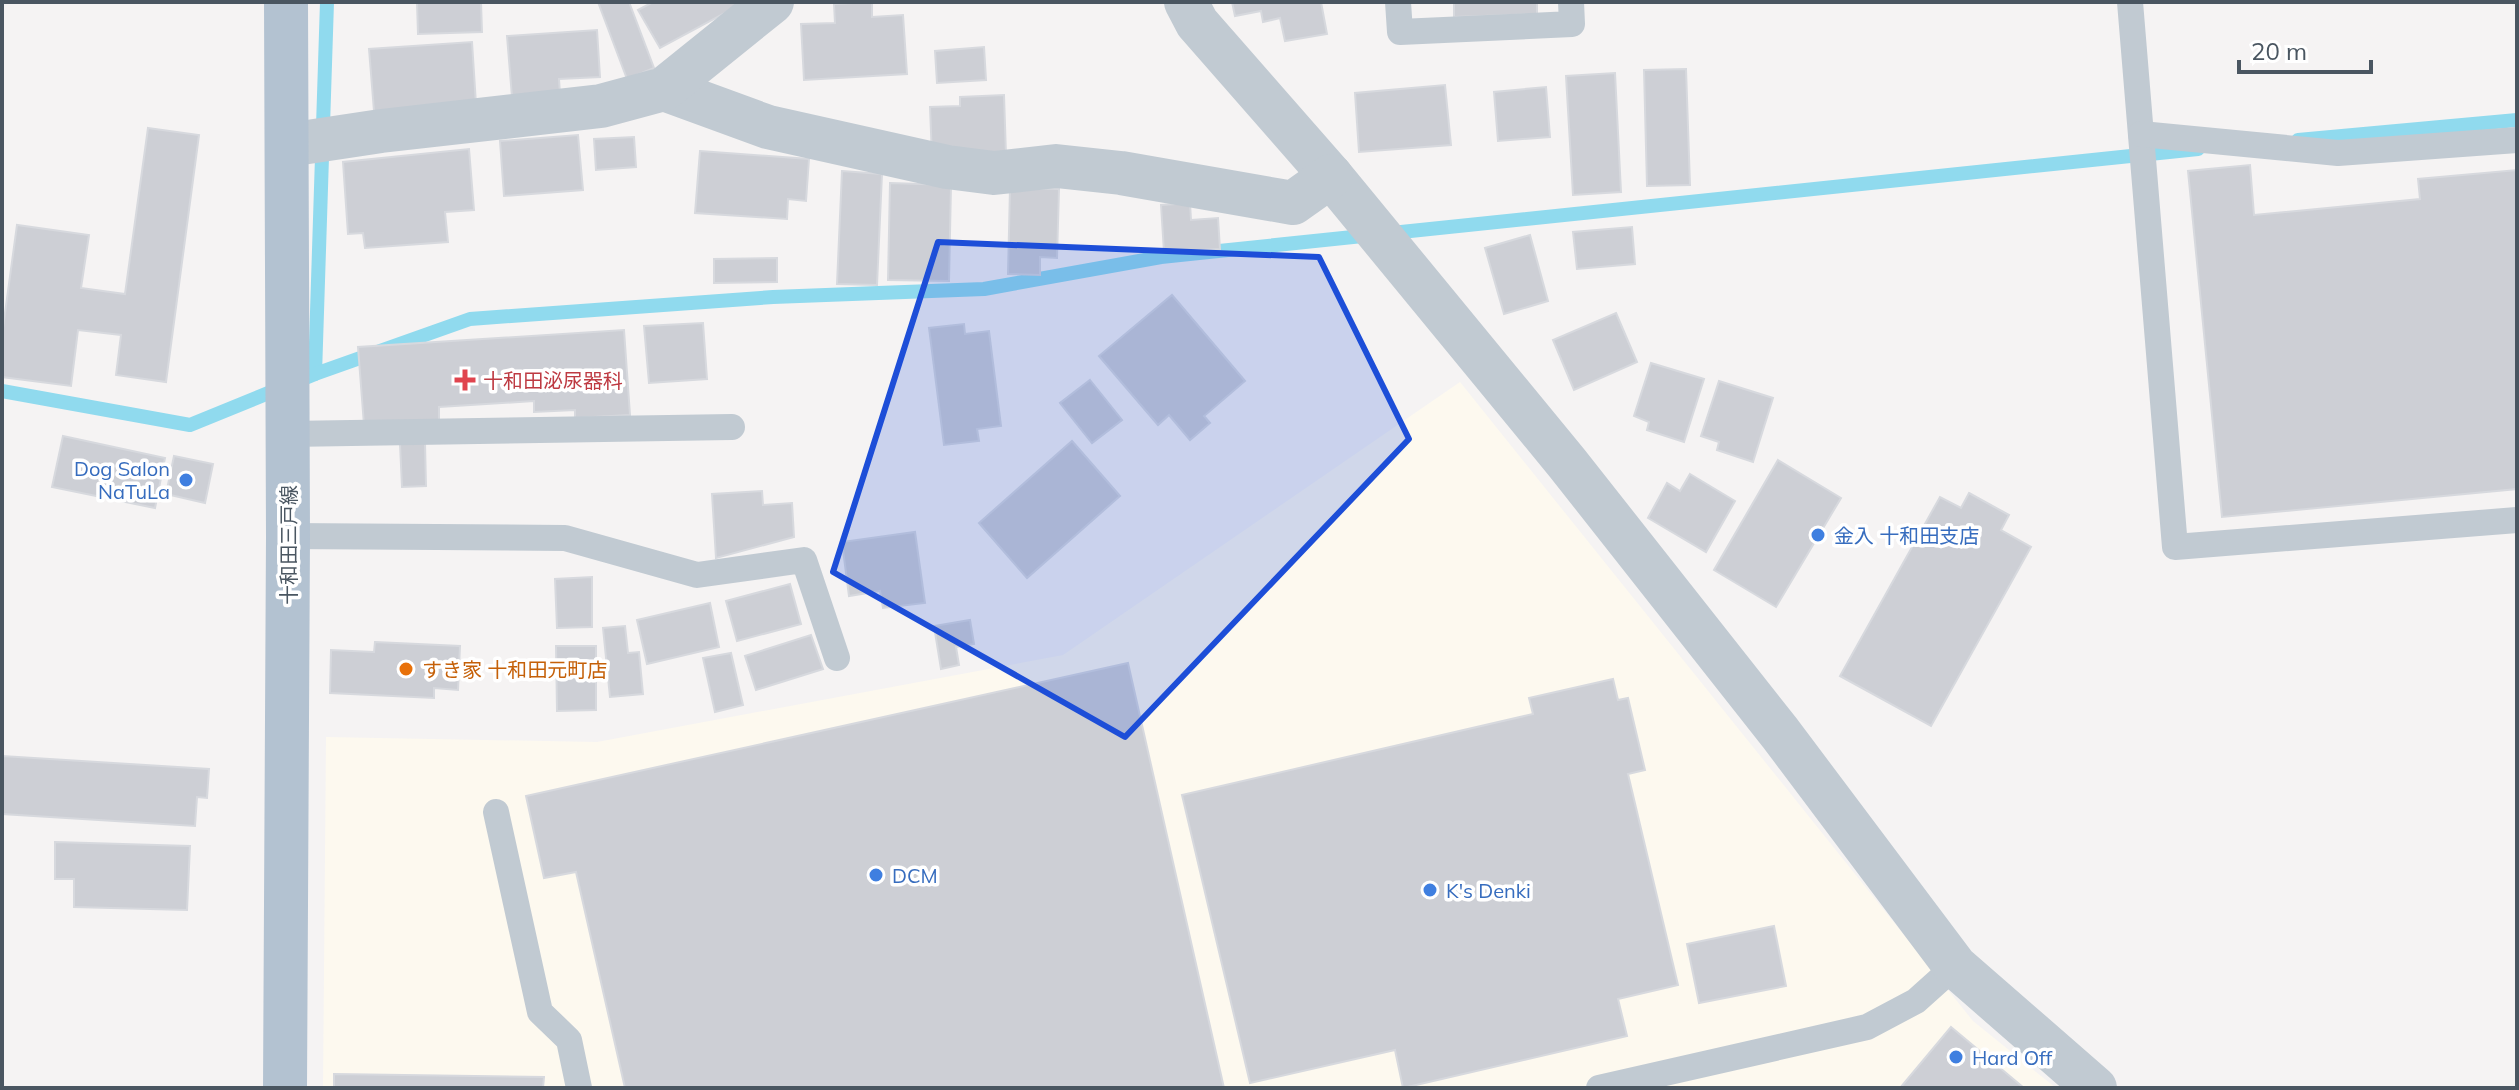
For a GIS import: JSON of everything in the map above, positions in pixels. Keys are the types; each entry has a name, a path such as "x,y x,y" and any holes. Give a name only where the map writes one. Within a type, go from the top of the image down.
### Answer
{"main road":[{"name":"十和田三戸線","path":"285,1088 288,536 286,2"}],"street":[{"path":"288,145 601,106 664,89 772,2"},
{"path":"1186,2 1197,23 1331,176 1567,463 1780,733 1955,966 2095,1088"},
{"path":"664,89 768,127 947,167 994,173 1056,166 1121,173 1293,203 1331,176"}],"lane":[{"path":"1398,2 1400,32 1572,24 1571,2"},
{"path":"2130,2 2175,547 2517,520"},
{"path":"2141,134 2338,153 2517,140"},
{"path":"288,434 732,427"},
{"path":"288,536 565,538 697,575 804,560 837,658"},
{"path":"496,812 540,1012 569,1040 579,1088"},
{"path":"1599,1088 1867,1027 1916,1001 1955,966"}],"highlighted area":[{"path":"938,242 1319,257 1409,439 1125,737 833,572"}],"shaded area":[{"path":"1460,382 1973,1021 2056,1088 323,1088 326,737 597,742 1063,655"}],"building":[{"path":"417,2 481,2 482,32 418,34"},
{"path":"598,2 629,2 654,68 627,79"},
{"path":"653,2 738,2 740,5 660,48 638,10"},
{"path":"872,2 872,17 903,15 907,74 804,80 801,24 835,23 834,4"},
{"path":"1232,2 1321,2 1327,34 1285,41 1280,18 1263,22 1261,11 1235,16"},
{"path":"1454,2 1537,2 1537,14 1454,17"},
{"path":"597,30 600,77 559,79 560,94 512,97 507,36"},
{"path":"472,42 476,104 374,111 369,49"},
{"path":"984,47 986,80 937,83 935,51"},
{"path":"1686,69 1690,185 1647,186 1644,70"},
{"path":"1615,73 1621,192 1573,195 1566,76"},
{"path":"1445,85 1451,145 1359,152 1355,93"},
{"path":"1546,87 1550,137 1498,141 1494,92"},
{"path":"1004,95 1006,155 932,157 930,107 960,106 960,97"},
{"path":"148,128 199,135 166,382 116,375 121,335 78,330 71,386 2,377 2,335 17,225 89,235 81,288 125,294"},
{"path":"578,135 583,190 504,196 500,141"},
{"path":"634,137 636,167 596,170 594,139"},
{"path":"469,149 474,210 445,212 448,242 365,248 363,233 348,234 343,162"},
{"path":"700,151 809,159 806,201 788,199 787,219 695,213"},
{"path":"2250,165 2254,215 2420,199 2418,179 2517,170 2517,489 2222,517 2188,171"},
{"path":"842,171 882,174 877,285 837,284"},
{"path":"890,183 951,185 949,281 888,280"},
{"path":"1010,188 1059,189 1057,258 1040,257 1040,275 1008,274"},
{"path":"1190,203 1191,220 1218,218 1220,249 1164,252 1161,205"},
{"path":"1632,227 1635,264 1577,269 1573,232"},
{"path":"1530,235 1548,301 1504,314 1485,248"},
{"path":"777,258 777,282 714,283 714,259"},
{"path":"1172,295 1245,381 1204,416 1210,423 1190,440 1169,415 1158,425 1099,356"},
{"path":"1616,313 1637,362 1574,390 1553,340"},
{"path":"703,323 707,379 649,383 644,326"},
{"path":"964,324 965,334 989,331 1001,426 977,429 979,441 944,445 929,328"},
{"path":"624,330 630,415 575,418 575,410 534,412 534,401 439,407 439,420 364,425 358,347"},
{"path":"1651,363 1704,379 1684,442 1647,430 1649,422 1634,416"},
{"path":"1090,380 1122,420 1092,443 1060,403"},
{"path":"1719,381 1773,398 1753,462 1717,450 1719,442 1701,436"},
{"path":"63,436 165,458 155,508 52,487"},
{"path":"1072,441 1120,496 1027,578 979,523"},
{"path":"425,443 426,486 402,487 400,444"},
{"path":"174,456 213,464 205,503 166,494"},
{"path":"1778,460 1841,498 1776,607 1714,570"},
{"path":"1690,474 1735,501 1706,552 1648,518 1667,483 1680,491"},
{"path":"762,491 763,505 792,503 794,537 716,558 712,494"},
{"path":"1969,493 2009,515 2001,530 2031,547 1931,726 1840,676 1940,497 1961,508"},
{"path":"915,532 925,603 883,608 880,591 849,596 842,542"},
{"path":"592,577 592,627 557,628 555,579"},
{"path":"790,584 801,624 737,641 726,601"},
{"path":"710,603 719,647 647,664 637,620"},
{"path":"970,620 974,644 956,647 959,665 941,669 934,626"},
{"path":"625,626 628,653 639,652 643,694 610,697 603,628"},
{"path":"811,635 823,669 756,690 745,656"},
{"path":"375,642 460,646 458,690 434,688 434,698 330,693 331,650 374,652"},
{"path":"556,646 596,646 596,710 557,711"},
{"path":"731,653 743,705 715,712 703,658"},
{"name":"DCM","path":"1128,663 1224,1088 625,1088 576,872 544,878 526,796"},
{"name":"K's Denki","path":"1613,679 1618,700 1628,698 1645,770 1628,774 1678,985 1618,999 1627,1036 1403,1088 1395,1050 1250,1083 1182,795 1533,714 1529,698"},
{"path":"2,756 209,769 207,798 197,797 195,826 2,814"},
{"path":"55,842 190,846 187,910 74,907 74,879 55,879"},
{"path":"1774,926 1786,986 1699,1003 1687,944"},
{"name":"Hard Off","path":"1951,1027 2024,1088 1900,1088"},
{"path":"334,1074 544,1077 543,1088 334,1088"}],"waterway":[{"path":"315,374 327,2"},
{"path":"2298,140 2517,120"},
{"path":"2,391 190,425 315,374 470,319 773,297 984,289 1161,257 2198,149"}],"place":[{"name":"十和田泌尿器科","path":"465,380"},
{"name":"Dog Salon NaTuLa","path":"186,480"},
{"name":"金入 十和田支店","path":"1818,535"},
{"name":"すき家 十和田元町店","path":"406,669"},
{"name":"DCM","path":"876,875"},
{"name":"K's Denki","path":"1430,890"},
{"name":"Hard Off","path":"1956,1057"}]}
